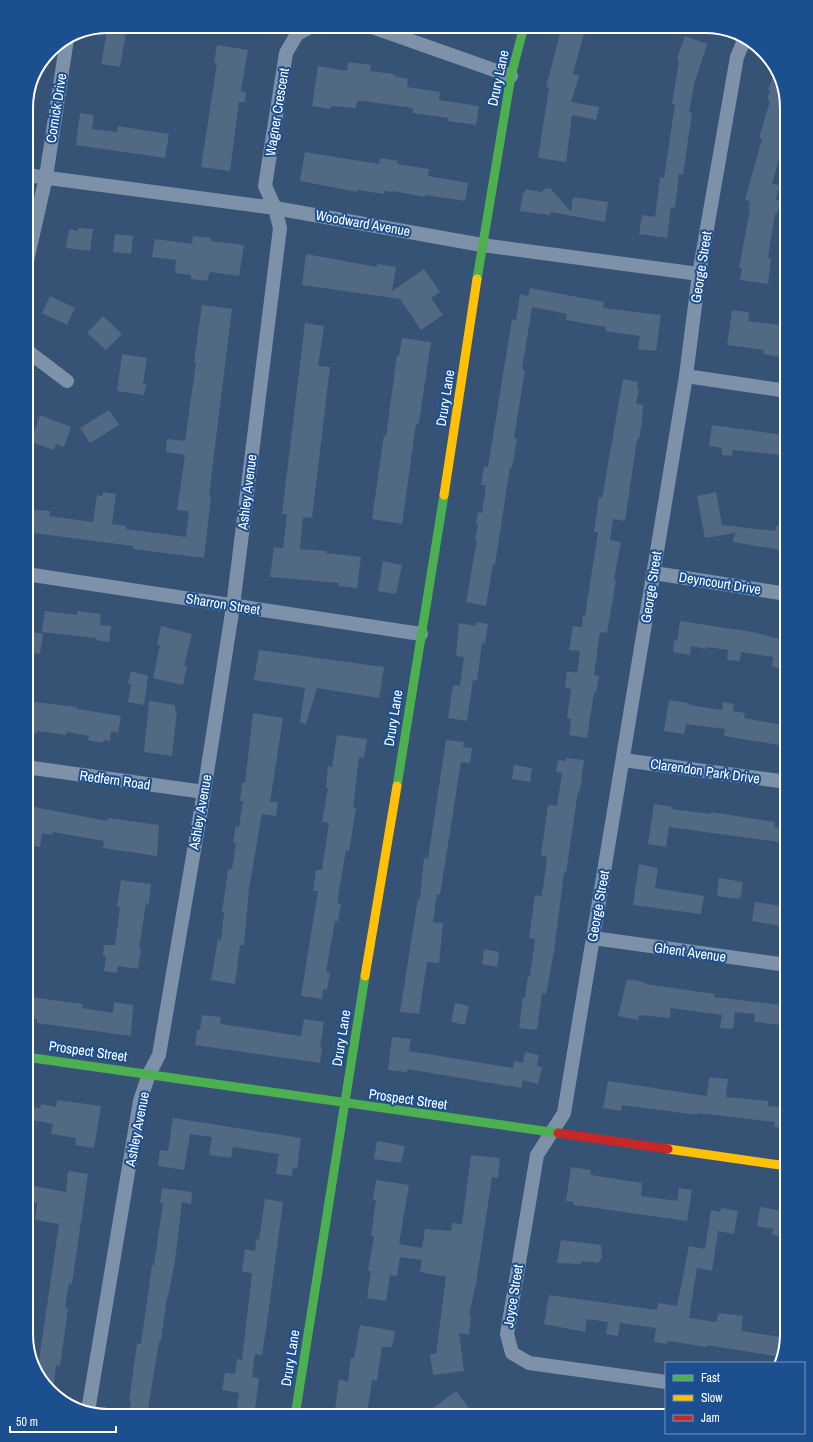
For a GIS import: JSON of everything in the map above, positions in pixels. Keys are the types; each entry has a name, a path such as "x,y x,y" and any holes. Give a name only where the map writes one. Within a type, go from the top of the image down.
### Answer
{"street":[{"name":"Wagner Crescent","path":"275,208 266,186 286,53 299,33"},
{"path":"389,33 511,76"},
{"name":"Drury Lane","path":"296,1409 344,1104 433,565 482,245 511,76 522,33"},
{"name":"George Street","path":"551,1133 564,1113 686,376 699,274 737,57 743,44"},
{"name":"Cornick Drive","path":"46,177 66,46"},
{"name":"Woodward Avenue","path":"33,176 275,208 482,245 699,274"},
{"path":"33,234 46,177"},
{"name":"Ashley Avenue","path":"89,1407 140,1101 149,1074 159,1055 204,792 233,606 280,228 275,208"},
{"path":"33,355 67,381"},
{"path":"686,376 780,390"},
{"name":"Deyncourt Drive","path":"654,573 780,593"},
{"name":"Sharron Street","path":"33,575 421,634"},
{"name":"Clarendon Park Drive","path":"623,760 780,781"},
{"name":"Redfern Road","path":"33,768 204,792"},
{"name":"Ghent Avenue","path":"593,938 780,964"},
{"name":"Prospect Street","path":"33,1058 344,1104 780,1165"},
{"name":"Joyce Street","path":"551,1133 536,1155 507,1334 512,1353 529,1363 665,1382"}],"building":[{"path":"107,33 126,33 120,67 101,64"},
{"path":"560,33 584,33 573,74 579,76 571,102 599,107 596,120 572,115 566,162 538,158 549,88 546,87"},
{"path":"685,36 707,44 694,85 689,112 692,113 683,175 679,174 675,208 671,207 667,238 639,234 642,215 655,217 660,177 664,178 675,104 672,104 679,60 677,59"},
{"path":"217,45 248,50 241,91 246,92 245,102 239,102 230,171 201,167 217,63 214,63"},
{"path":"348,62 371,65 370,71 394,74 394,76 408,79 407,87 440,92 439,100 479,106 476,125 448,121 448,118 413,113 413,108 363,101 357,101 356,108 331,106 330,109 312,106 318,66 347,71"},
{"path":"773,77 779,93 780,155 772,184 779,185 776,200 780,200 777,213 775,213 768,258 771,258 768,284 740,280 742,269 739,268 750,209 748,209 750,201 745,200 762,139 759,138 770,101 767,100 770,91 768,90"},
{"path":"80,113 94,115 92,129 117,132 118,126 169,134 165,158 76,145"},
{"path":"305,152 379,164 380,158 398,161 397,164 429,169 428,176 468,183 465,201 425,195 425,197 393,191 384,191 384,194 357,190 357,192 300,181"},
{"path":"546,188 551,189 571,212 573,197 608,202 605,222 551,212 550,215 520,211 525,189 541,192"},
{"path":"78,228 93,229 90,251 66,248 69,229 78,231"},
{"path":"115,234 133,236 131,254 113,252"},
{"path":"193,236 211,238 211,241 244,245 239,276 210,272 207,281 191,279 191,275 175,273 176,260 152,257 155,239 192,244"},
{"path":"306,254 377,267 377,264 396,267 392,291 424,269 440,292 431,298 443,315 421,330 400,299 302,285"},
{"path":"530,288 604,302 603,308 661,315 656,351 638,349 640,336 605,331 606,327 566,320 567,314 532,307 522,369 525,370 514,438 517,439 512,468 510,467 495,565 493,564 486,606 466,602 477,540 475,540 478,524 476,524 478,512 482,513 486,485 481,485 484,467 488,467 512,319 516,320 520,294 528,296"},
{"path":"50,296 75,308 67,325 42,313"},
{"path":"202,305 232,309 209,495 211,496 204,558 133,549 133,546 33,533 33,510 50,511 49,516 93,522 97,495 102,496 103,492 116,494 112,524 126,526 126,529 186,537 189,511 177,510 185,455 166,452 167,439 185,441 196,363 194,362"},
{"path":"732,310 749,312 748,321 780,325 780,357 763,354 764,350 727,345"},
{"path":"103,316 122,334 106,350 87,333"},
{"path":"305,323 324,326 318,366 330,367 312,518 303,517 300,549 326,551 326,553 361,557 357,588 338,586 339,583 270,577 274,547 283,548 287,514 282,514"},
{"path":"402,338 431,342 419,422 416,424 402,524 372,519 384,435 386,436 397,355 399,356"},
{"path":"122,354 147,358 143,384 146,384 144,395 117,391"},
{"path":"623,379 638,382 637,389 639,389 636,404 643,405 642,422 639,439 637,439 625,521 613,519 610,540 621,542 614,579 616,580 607,633 600,632 594,675 599,676 596,693 594,693 587,738 569,735 571,719 567,718 571,689 565,688 567,671 577,673 580,651 569,650 573,626 582,627 583,615 585,616 598,532 594,532 599,497 602,498"},
{"path":"109,410 119,425 90,443 80,428"},
{"path":"40,415 71,427 64,447 56,444 54,450 33,443 33,436"},
{"path":"712,425 780,434 780,455 733,450 732,456 722,455 722,448 709,446"},
{"path":"716,492 722,525 775,531 777,525 780,525 780,550 733,542 735,533 705,538 697,496"},
{"path":"383,561 402,565 396,594 378,591"},
{"path":"45,611 77,615 78,611 101,614 100,625 111,626 109,642 96,640 96,638 42,632"},
{"path":"680,621 752,632 780,639 780,668 772,667 773,657 741,652 740,661 727,660 728,650 707,647 706,649 691,646 690,655 673,652 674,640 677,641"},
{"path":"477,622 488,624 485,644 482,643 477,681 473,680 467,721 448,718 453,685 460,686 464,657 456,656 459,623 476,626"},
{"path":"161,626 192,634 184,666 187,666 183,685 153,678 160,645 157,645"},
{"path":"33,632 43,634 40,654 33,653"},
{"path":"259,650 384,667 379,698 317,688 306,724 300,722 305,688 254,680"},
{"path":"131,671 148,676 144,705 128,702 131,684 128,683"},
{"path":"669,700 689,703 689,705 722,710 723,702 734,704 733,711 745,713 744,718 780,725 780,745 724,736 725,729 686,724 684,734 664,731"},
{"path":"149,701 175,705 175,711 177,711 172,756 144,752"},
{"path":"33,702 77,707 77,709 121,716 118,733 111,731 110,741 104,740 103,743 88,740 89,736 67,732 66,735 37,731 36,734 33,733"},
{"path":"253,713 283,718 270,802 278,802 276,816 262,814 249,888 244,945 240,945 235,984 211,980 218,939 221,940 224,912 222,912 228,869 232,869 236,843 233,843 236,826 239,827 243,801 240,801 242,783 245,783"},
{"path":"337,735 367,739 364,758 359,757 353,808 356,808 349,851 346,850 337,903 341,904 338,921 335,921 326,972 330,973 327,990 323,989 322,999 301,996 318,891 313,891 316,870 322,870 329,823 322,822 328,788 326,788 328,766 332,767"},
{"path":"446,740 464,742 463,747 472,748 470,763 461,762 440,895 437,894 433,922 443,923 439,963 427,962 419,1014 400,1012 418,898 420,899 424,858 428,859"},
{"path":"566,758 584,760 566,873 564,873 554,951 546,994 542,993 537,1030 519,1028 523,997 525,998 528,976 530,976 535,939 529,938 535,895 542,896 547,857 541,855 548,805 557,806 562,773 556,772 558,760 566,761"},
{"path":"514,765 532,768 530,782 512,779"},
{"path":"654,804 673,807 672,809 711,814 711,812 775,822 774,827 780,828 780,842 669,827 666,847 648,844"},
{"path":"33,807 107,821 108,818 159,825 157,856 103,848 104,841 53,832 52,835 42,833 40,847 33,846"},
{"path":"639,864 658,868 655,888 704,896 701,914 633,905"},
{"path":"719,878 743,882 740,899 717,896"},
{"path":"121,880 151,884 149,904 146,903 139,949 141,949 138,969 118,966 117,973 104,971 106,956 103,956 104,945 115,945 120,907 117,907"},
{"path":"755,902 780,906 780,926 752,921"},
{"path":"484,949 499,952 497,967 482,964"},
{"path":"627,979 645,982 645,984 715,994 714,997 780,1005 780,1025 754,1022 755,1014 735,1012 733,1029 720,1028 722,1015 671,1008 670,1018 639,1015 638,1020 618,1016"},
{"path":"33,997 83,1004 82,1008 113,1013 114,1002 133,1005 131,1036 37,1023 37,1019 33,1019"},
{"path":"455,1003 469,1006 465,1025 451,1022"},
{"path":"202,1015 221,1017 220,1024 301,1036 304,1019 324,1022 320,1047 322,1048 320,1063 195,1045 197,1030 200,1030"},
{"path":"392,1037 411,1039 409,1051 513,1068 514,1061 523,1063 525,1052 539,1055 537,1066 542,1067 538,1084 523,1080 521,1088 407,1069 407,1072 388,1070"},
{"path":"709,1077 728,1079 726,1097 768,1101 768,1106 780,1107 780,1127 774,1127 775,1122 697,1113 697,1115 622,1105 621,1111 603,1108 608,1081 707,1096"},
{"path":"57,1100 101,1106 94,1148 75,1145 76,1138 51,1134 53,1124 33,1120 33,1107 40,1108 41,1104 56,1107"},
{"path":"173,1118 301,1138 297,1169 293,1168 292,1176 276,1174 279,1154 233,1147 231,1158 209,1155 212,1137 190,1134 184,1170 158,1166 160,1150 168,1151"},
{"path":"377,1141 405,1146 401,1163 374,1159"},
{"path":"471,1155 500,1158 498,1178 492,1177 476,1284 469,1315 471,1315 469,1335 459,1333 464,1371 433,1375 430,1354 436,1354 446,1277 420,1272 422,1260 400,1257 397,1276 390,1275 386,1301 367,1298 371,1271 368,1271 374,1237 371,1236 376,1200 373,1200 376,1180 409,1185 399,1244 422,1248 425,1229 451,1231 452,1223 462,1224"},
{"path":"571,1167 591,1170 591,1175 642,1183 641,1196 677,1201 679,1188 692,1190 687,1221 574,1205 574,1202 566,1201"},
{"path":"68,1171 88,1174 72,1284 69,1283 65,1308 68,1309 60,1366 56,1365 54,1386 46,1376 39,1362 59,1224 35,1220 37,1203 33,1202 33,1186 66,1192"},
{"path":"162,1188 192,1192 191,1204 182,1202 175,1261 167,1297 161,1341 159,1341 148,1409 130,1409 131,1401 129,1401 137,1344 141,1344 152,1265 154,1265 163,1203 160,1203"},
{"path":"265,1199 283,1202 262,1355 255,1354 252,1377 259,1378 255,1409 237,1409 239,1393 222,1390 225,1373 235,1374 237,1359 242,1360 252,1273 242,1272 245,1249 255,1251 256,1239 259,1240"},
{"path":"760,1207 780,1211 780,1236 772,1235 773,1229 757,1226"},
{"path":"721,1208 738,1211 734,1234 718,1231 712,1271 697,1268 689,1318 716,1322 719,1313 743,1316 741,1331 780,1337 779,1349 777,1356 707,1345 707,1347 668,1341 667,1344 654,1342 656,1328 635,1325 620,1323 618,1336 606,1334 608,1322 587,1319 585,1332 544,1324 549,1295 657,1310 658,1303 677,1306 689,1246 705,1249 711,1210 720,1212"},
{"path":"561,1240 601,1245 602,1257 598,1263 583,1261 580,1264 557,1263"},
{"path":"360,1325 395,1331 392,1347 382,1347 377,1381 372,1380 368,1409 335,1409 339,1380 348,1381 351,1358 354,1358"},
{"path":"456,1391 470,1409 432,1409"}],"traffic: fast":[{"path":"477,279 511,76 522,33"},
{"path":"397,786 444,495"},
{"path":"296,1409 365,976"},
{"path":"33,1058 558,1133"}],"traffic: slow":[{"path":"444,495 477,279"},
{"path":"365,976 397,786"},
{"path":"668,1149 780,1165"}],"traffic: jam":[{"path":"558,1133 668,1149"}]}
